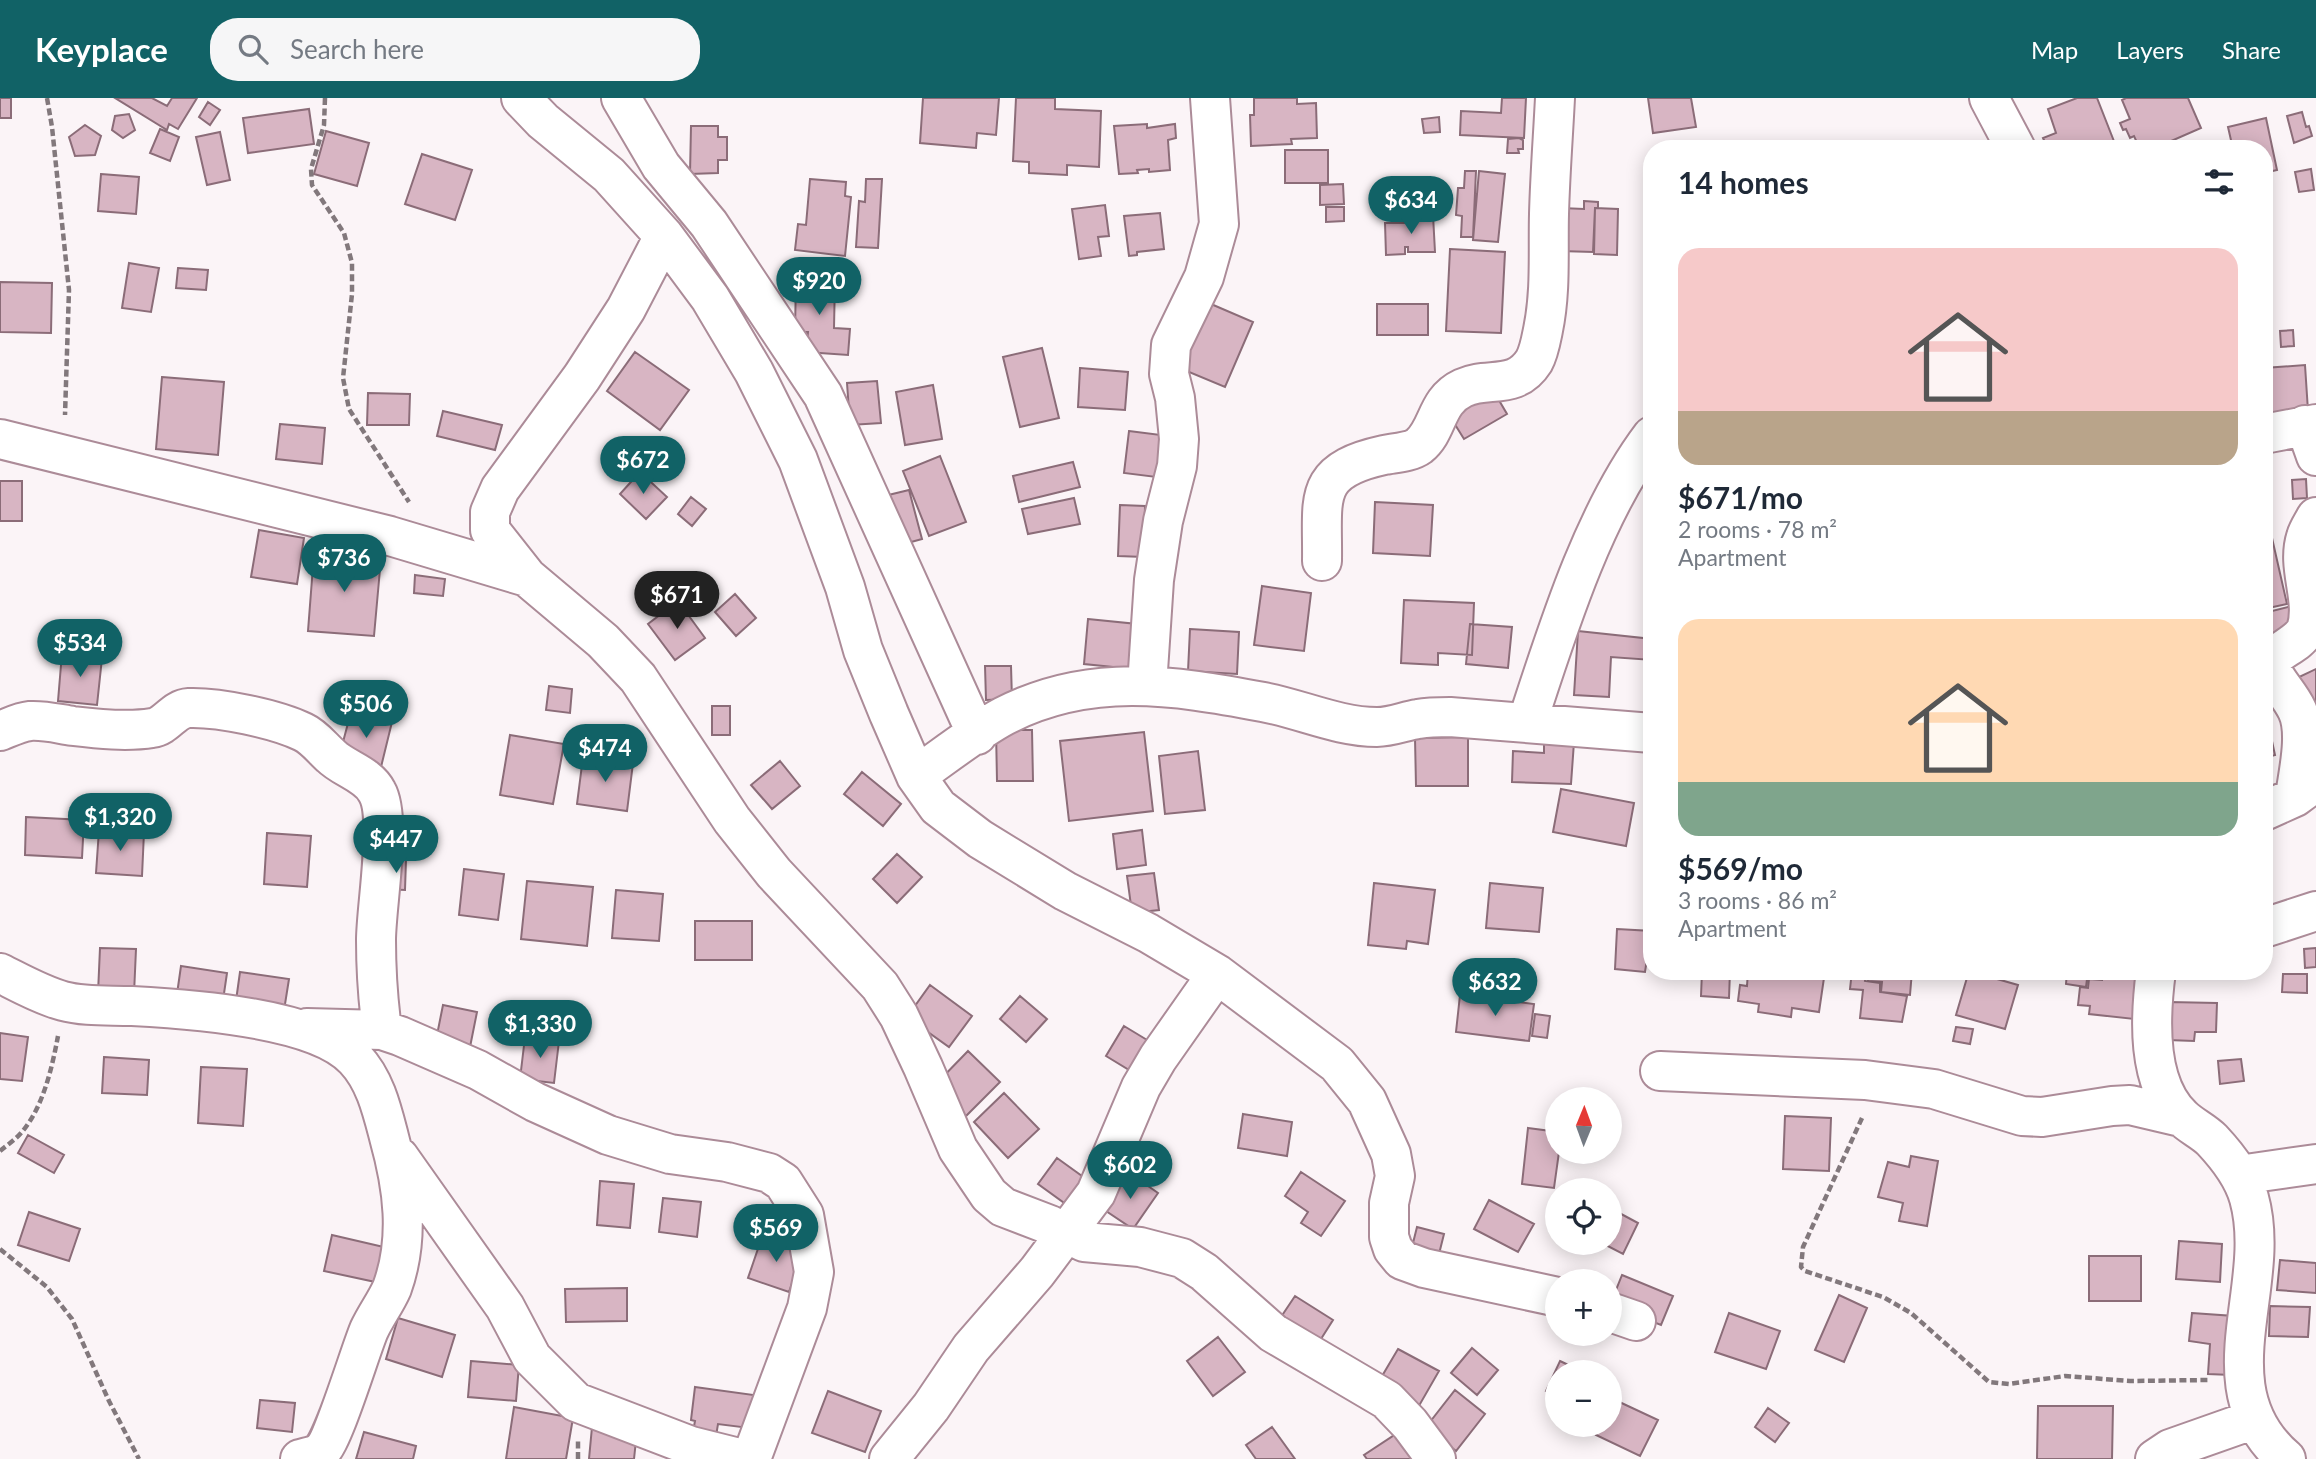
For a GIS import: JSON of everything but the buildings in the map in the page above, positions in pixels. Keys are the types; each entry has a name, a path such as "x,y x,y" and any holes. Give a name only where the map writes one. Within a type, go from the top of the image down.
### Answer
{"street":[{"path":"521,98 543,121 609,175 664,236 723,319 754,372 798,460 845,587 863,650 916,776 938,807 980,839 1065,891 1148,933 1217,974 1337,1064 1367,1101 1391,1154 1395,1176 1389,1203 1389,1237 1393,1249 1402,1259 1423,1268 1545,1294"},
{"path":"621,98 661,166 709,224 823,395 977,735"},
{"path":"1147,686 1154,580 1163,522 1177,466 1179,439 1175,398 1169,374 1171,345 1204,277 1219,224 1210,98"},
{"path":"1321,561 1323,499 1328,482 1337,473 1365,459 1417,448 1426,439 1446,400 1461,388 1472,384 1503,383 1520,375 1534,361 1541,343 1549,303 1549,217 1555,98"},
{"path":"1989,98 2012,140"},
{"path":"664,236 626,309 575,387 500,489 490,512 490,530 527,577 603,641 638,678 732,820 774,873 880,986 899,1016 958,1149 989,1195 1003,1206 1084,1242 1140,1247 1182,1258 1204,1272 1273,1333 1387,1400 1410,1424 1436,1459"},
{"path":"2273,434 2312,435"},
{"path":"0,439 390,536 527,577"},
{"path":"1527,723 1558,629 1593,542 1626,473 1643,449"},
{"path":"2273,658 2299,640 2307,629 2312,610 2304,557 2305,538 2316,517"},
{"path":"2273,671 2297,711 2300,722 2302,747 2292,797"},
{"path":"916,776 1003,717 1039,701 1075,690 1147,686 1182,688 1266,703 1354,726 1378,727 1422,718 1450,717 1643,732"},
{"path":"0,731 32,721 133,730 156,727 177,711 188,708 206,710 258,717 303,732 316,740 334,760 365,778 377,792 382,810 382,862 376,938 377,993 382,1030"},
{"path":"2273,925 2316,911"},
{"path":"0,973 35,991 63,1001 88,1005 162,1008 301,1028 382,1030 478,1070 535,1102 608,1135 670,1154 727,1162 769,1173 783,1182 804,1215 814,1272 807,1307 751,1459"},
{"path":"889,1459 932,1407 971,1348 1037,1272 1096,1193 1141,1087 1217,974"},
{"path":"2155,980 2150,1020 2159,1076 2166,1096 2182,1116 2211,1139 2239,1175 2249,1198 2255,1259 2246,1319 2243,1363 2245,1395 2255,1419 2274,1449 2286,1459"},
{"path":"300,1459 321,1452 331,1437 353,1370 370,1328 390,1291 399,1265 404,1213 401,1184 392,1147 370,1080 355,1059 339,1047 301,1028"},
{"path":"1660,1071 1825,1077 1879,1082 1934,1089 2022,1116 2130,1105 2182,1116"},
{"path":"392,1147 505,1307 532,1358 576,1402 691,1446 743,1459"},
{"path":"2239,1175 2316,1164"},
{"path":"2155,1459 2170,1449 2255,1419"}],"path":[{"path":"47,98 69,290 63,454"},
{"path":"325,98 324,125 311,169 312,185 344,233 352,263 352,294 343,378 345,397 349,409 394,482 443,551"},
{"path":"0,1151 22,1133 40,1101 53,1062 63,1001"},
{"path":"1879,1082 1803,1247 1801,1267 1805,1271 1883,1297 1911,1313 1989,1382 2009,1384 2065,1376 2130,1381 2244,1382"},
{"path":"0,1249 47,1287 72,1319 139,1459"}]}
